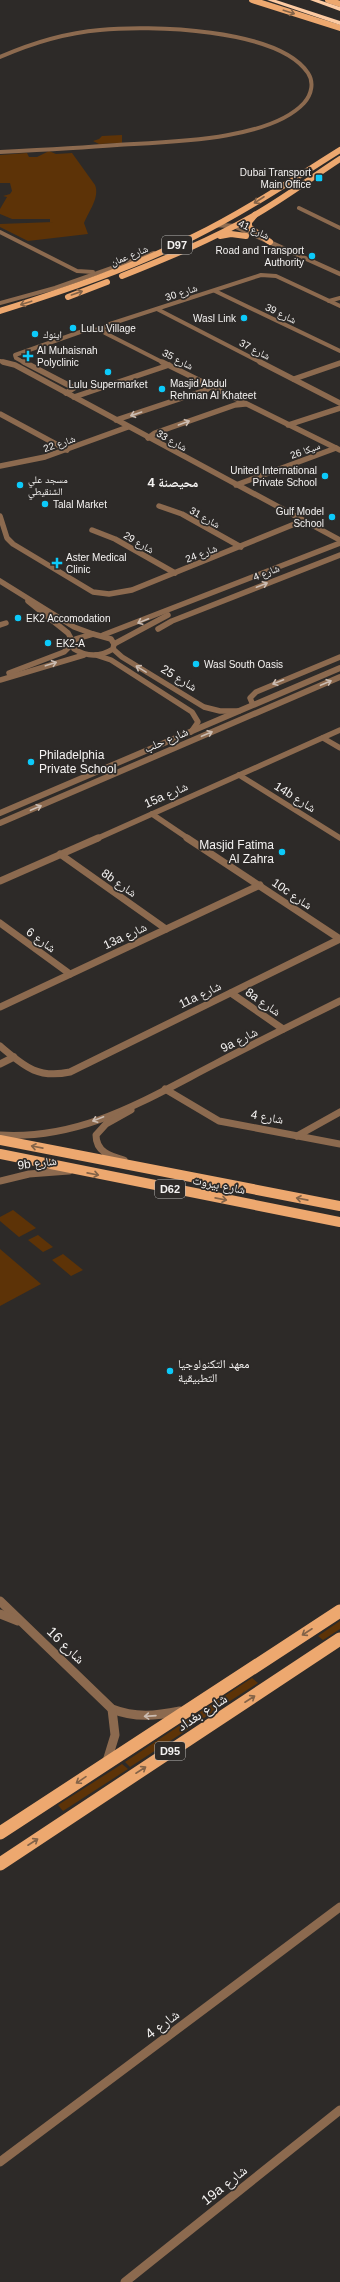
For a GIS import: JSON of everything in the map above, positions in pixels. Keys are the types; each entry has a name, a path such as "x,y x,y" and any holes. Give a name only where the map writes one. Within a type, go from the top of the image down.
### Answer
{"highway":[{"path":"270,0 340,23"},
{"path":"291,0 340,15"},
{"path":"313,0 340,6"},
{"path":"320,0 340,6"}],"main road":[{"path":"252,0 340,29"},
{"path":"328,0 340,6"},
{"name":"شارع عمان","path":"0,318 93,288 192,247 229,225 340,150"},
{"name":"شارع عمان","path":"0,311 68,289 162,252 216,225 229,225 255,214 340,159"},
{"path":"255,214 249,222 249,227 270,242"},
{"path":"192,247 201,245 224,235 246,236"},
{"name":"شارع بيروت","path":"0,1140 340,1206"},
{"name":"شارع بيروت","path":"0,1154 340,1222"},
{"name":"شارع بغداد","path":"0,1834 106,1763 340,1611"},
{"name":"شارع بغداد","path":"0,1864 340,1639"}],"street":[{"path":"0,58 45,40 87,33 140,29 204,32 247,40 281,52 305,70 312,80 312,88 305,102 286,116 237,132 172,142 0,152"},
{"path":"299,208 340,228"},
{"name":"شارع 41","path":"229,225 246,236 340,278"},
{"name":"شارع 41","path":"229,225 340,274"},
{"path":"0,232 77,271 98,272"},
{"path":"0,303 44,292 133,259 162,252"},
{"path":"77,271 80,276 79,279"},
{"name":"شارع 30","path":"66,393 74,388 16,358 15,355 84,331 102,329 107,325 250,279 269,277 284,280 340,306"},
{"name":"شارع 39","path":"215,291 340,351"},
{"path":"329,301 340,298"},
{"name":"شارع 37","path":"155,310 340,402"},
{"path":"115,337 109,332 108,328 117,322"},
{"path":"102,329 105,333 115,337"},
{"name":"شارع 35","path":"115,337 289,426 338,449"},
{"name":"شارع 33","path":"0,363 18,367 340,543"},
{"path":"294,379 340,363"},
{"path":"74,397 169,365"},
{"path":"116,420 206,390 212,386"},
{"path":"148,438 155,433 229,407 246,404"},
{"path":"289,426 340,408"},
{"path":"0,414 65,450"},
{"name":"شارع 22","path":"0,465 13,464 41,458 129,427"},
{"name":"سيكا 26","path":"236,485 338,449"},
{"name":"شارع 31","path":"158,506 182,514 241,547"},
{"name":"شارع 24","path":"0,516 7,538 13,544 95,595 110,597 132,590 304,522"},
{"name":"شارع 29","path":"92,530 115,539 175,573"},
{"name":"شارع 4","path":"103,635 340,543"},
{"path":"158,629 226,599 340,555"},
{"path":"0,581 74,627 93,634 103,635"},
{"path":"220,590 236,595"},
{"path":"220,590 226,599"},
{"path":"17,591 46,617 68,633 74,649 86,654 96,655"},
{"name":"شارع 4","path":"96,655 193,601"},
{"path":"0,625 6,623"},
{"path":"0,676 59,654 79,637 93,634"},
{"name":"شارع 25","path":"103,635 111,639 114,646 126,659 204,707 220,711 239,711"},
{"path":"0,680 86,654"},
{"name":"شارع 25","path":"96,655 111,660 192,712 198,722 191,732"},
{"path":"253,705 250,698 256,692 340,657"},
{"name":"شارع حلب","path":"0,814 340,668"},
{"name":"شارع حلب","path":"0,823 340,677"},
{"name":"15a شارع","path":"0,881 340,730"},
{"path":"323,738 340,748"},
{"name":"14b شارع","path":"239,775 340,838"},
{"name":"10c شارع","path":"152,814 340,939"},
{"name":"8b شارع","path":"60,854 166,929"},
{"name":"13a شارع","path":"0,1007 260,885"},
{"name":"شارع 6","path":"0,923 70,974"},
{"name":"11a شارع","path":"0,1046 28,1068 34,1076 49,1080 59,1078 340,939"},
{"name":"8a شارع","path":"231,993 283,1029"},
{"name":"9a شارع","path":"0,1135 30,1137 59,1132 102,1118 147,1098 340,1001"},
{"path":"0,1064 14,1057"},
{"name":"شارع 4","path":"167,1088 212,1118 225,1123 340,1144"},
{"name":"9a شارع","path":"147,1098 101,1127 96,1135 97,1144 108,1155 150,1166 169,1174"},
{"path":"297,1136 340,1112"},
{"path":"314,1139 314,1129 319,1123"},
{"name":"9b شارع","path":"0,1181 29,1174 77,1170"},
{"name":"شارع 16","path":"0,1601 112,1709 122,1714 146,1717 188,1710"},
{"path":"0,1614 24,1624"},
{"path":"106,1763 116,1733 116,1722 112,1709"},
{"name":"شارع 4","path":"0,2162 340,1907"},
{"name":"19a شارع","path":"125,2282 340,2110"}],"shaded area":[{"path":"122,135 122,143 99,144 93,141 102,136"},
{"path":"49,151 56,154 72,153 95,185 95,199 84,223 88,234 28,241 0,227 0,224 53,222 50,222 50,219 12,219 0,214 0,209 7,197 3,196 10,194 12,191 10,183 0,183 0,155 27,153 29,157 37,157"},
{"path":"13,1210 36,1228 19,1237 0,1221 0,1217"},
{"path":"38,1235 53,1247 43,1252 28,1240"},
{"path":"0,1249 41,1284 0,1306"},
{"path":"63,1254 83,1270 71,1276 52,1260"},
{"path":"340,1621 340,1629 323,1640 318,1636"},
{"path":"252,1678 258,1683 196,1723 191,1718"},
{"path":"188,1720 193,1726 130,1767 125,1762"},
{"path":"122,1764 128,1769 63,1811 58,1805"}],"place":[{"name":"Dubai Transport Main Office","path":"319,178"},
{"name":"Road and Transport Authority","path":"312,256"},
{"name":"Wasl Link","path":"244,318"},
{"name":"LuLu Village","path":"73,328"},
{"name":"اينوك","path":"35,334"},
{"name":"Al Muhaisnah Polyclinic","path":"28,356"},
{"name":"Lulu Supermarket","path":"108,372"},
{"name":"Masjid Abdul Rehman Al Khateet","path":"162,389"},
{"name":"United International Private School","path":"325,476"},
{"name":"مسجد علي الشنقيطي","path":"20,485"},
{"name":"Talal Market","path":"45,504"},
{"name":"Gulf Model School","path":"332,517"},
{"name":"Aster Medical Clinic","path":"57,563"},
{"name":"EK2 Accomodation","path":"18,618"},
{"name":"EK2-A","path":"48,643"},
{"name":"Wasl South Oasis","path":"196,664"},
{"name":"Philadelphia Private School","path":"31,762"},
{"name":"Masjid Fatima Al Zahra","path":"282,852"},
{"name":"معهد التكنولوجيا التطبيقية","path":"170,1371"}],"district":[{"name":"محيصنة 4","path":"173,482"}]}
